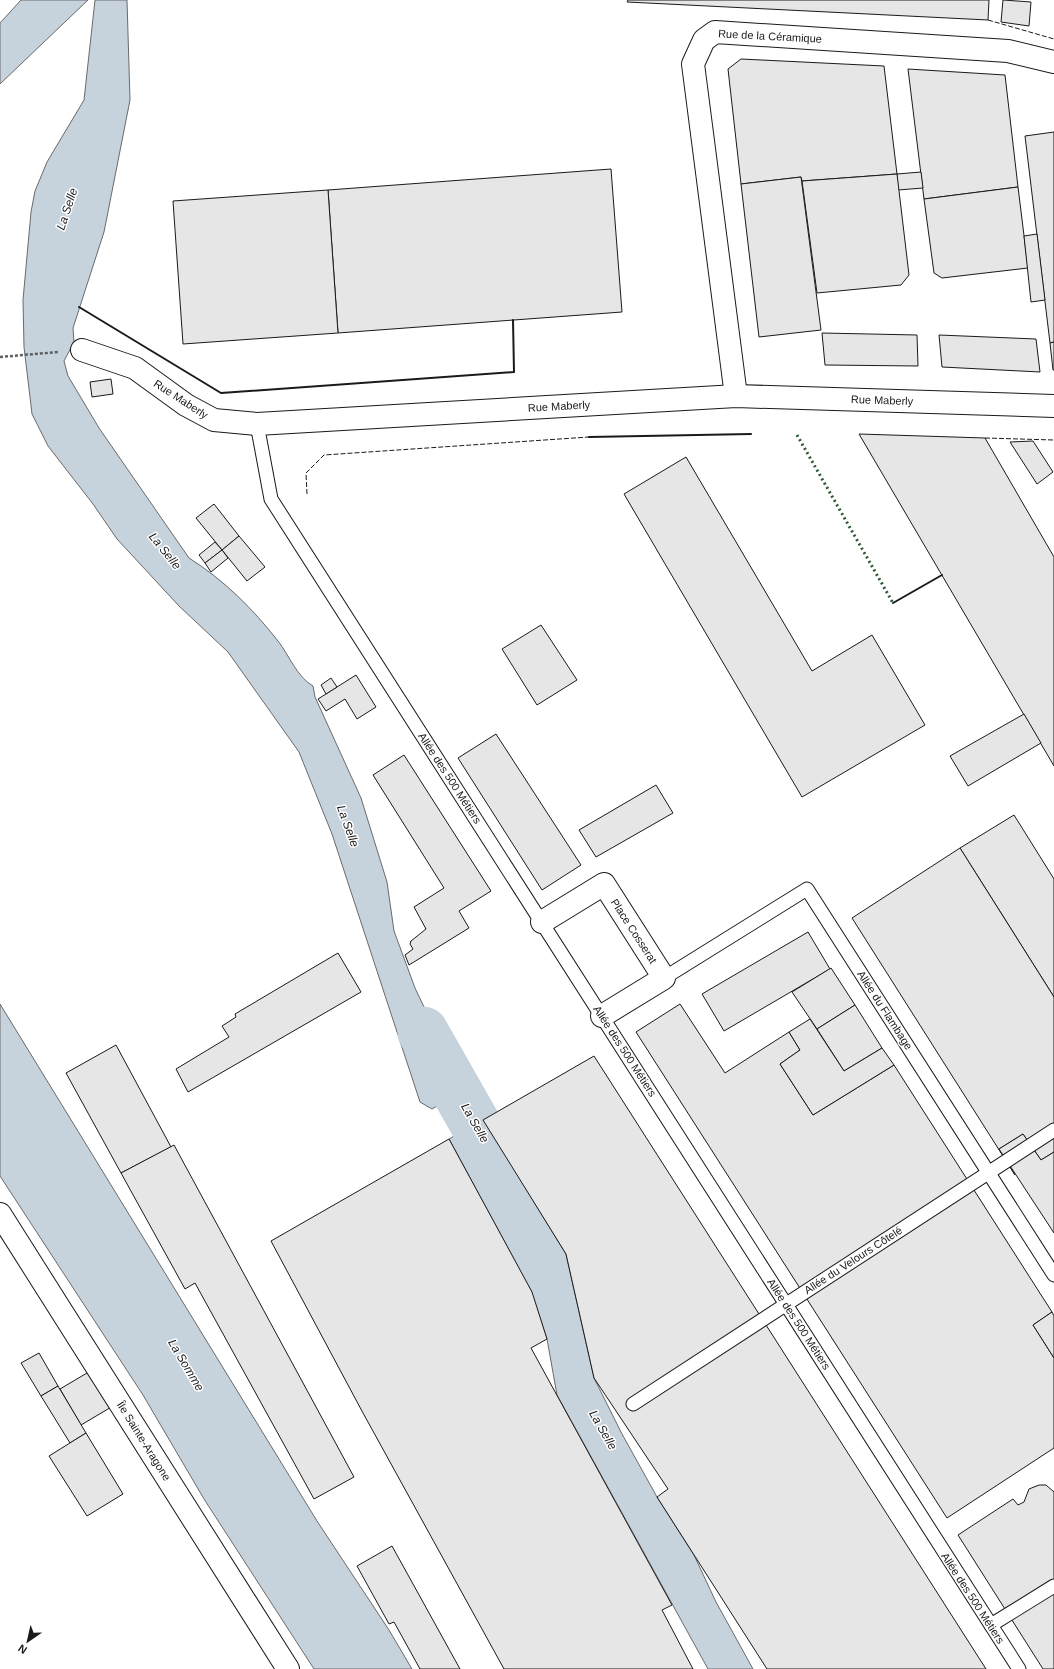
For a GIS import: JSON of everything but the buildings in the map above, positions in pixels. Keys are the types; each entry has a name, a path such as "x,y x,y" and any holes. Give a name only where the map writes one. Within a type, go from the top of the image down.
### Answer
{"street":[{"name":"Rue de la Céramique","path":"736,396 693,64 704,40 714,32 1008,51 1054,62"},
{"name":"Rue Maberly","path":"82,350 135,368 186,404 214,420 257,424 736,396 1054,406"},
{"name":"Place Cosserat","path":"542,922 604,884 664,978"},
{"path":"602,1016 664,978"},
{"name":"Île Sainte-Aragone","path":"0,1214 288,1669"}],"lane":[{"name":"Allée des 500 Métiers","path":"257,424 272,499 1019,1669"},
{"name":"Allée du Flambage","path":"664,978 808,888 1054,1274"},
{"name":"Allée du Velours Côtelé","path":"633,1404 1054,1130"},
{"path":"991,1625 1054,1586"}],"path":[{"path":"0,357 82,350"}],"water":[{"path":"21,0 88,0 0,84 0,23"},
{"path":"95,0 127,0 130,100 104,232 73,328 74,342 64,361 68,376 99,428 189,558 226,585 248,606 278,641 302,677 313,686 315,697 361,798 387,882 394,931 415,988 434,1028 448,1050 462,1091 432,1109 420,1102 332,834 299,752 228,652 179,606 117,539 93,504 48,446 32,414 24,347 23,300 31,212 35,191 47,162 84,100"},
{"name":"La Somme","path":"0,1004 317,1521 389,1630 412,1669 314,1669 204,1499 143,1395 0,1176"},
{"path":"483,1119 566,1254 594,1378 622,1434 657,1497 694,1555 716,1602 753,1669 708,1669 557,1395 547,1339 531,1291 449,1139"}],"waterway":[{"name":"La Selle","path":"423,1032 510,1185"}],"hedge":[{"path":"797,435 893,603"}],"fence":[{"path":"988,20 1054,39"},
{"path":"307,494 306,473 324,455 589,437"},
{"path":"985,438 1054,440"}],"wall":[{"path":"79,307 221,393 514,372 513,320"},
{"path":"589,437 751,434"},
{"path":"893,603 942,575"}]}
